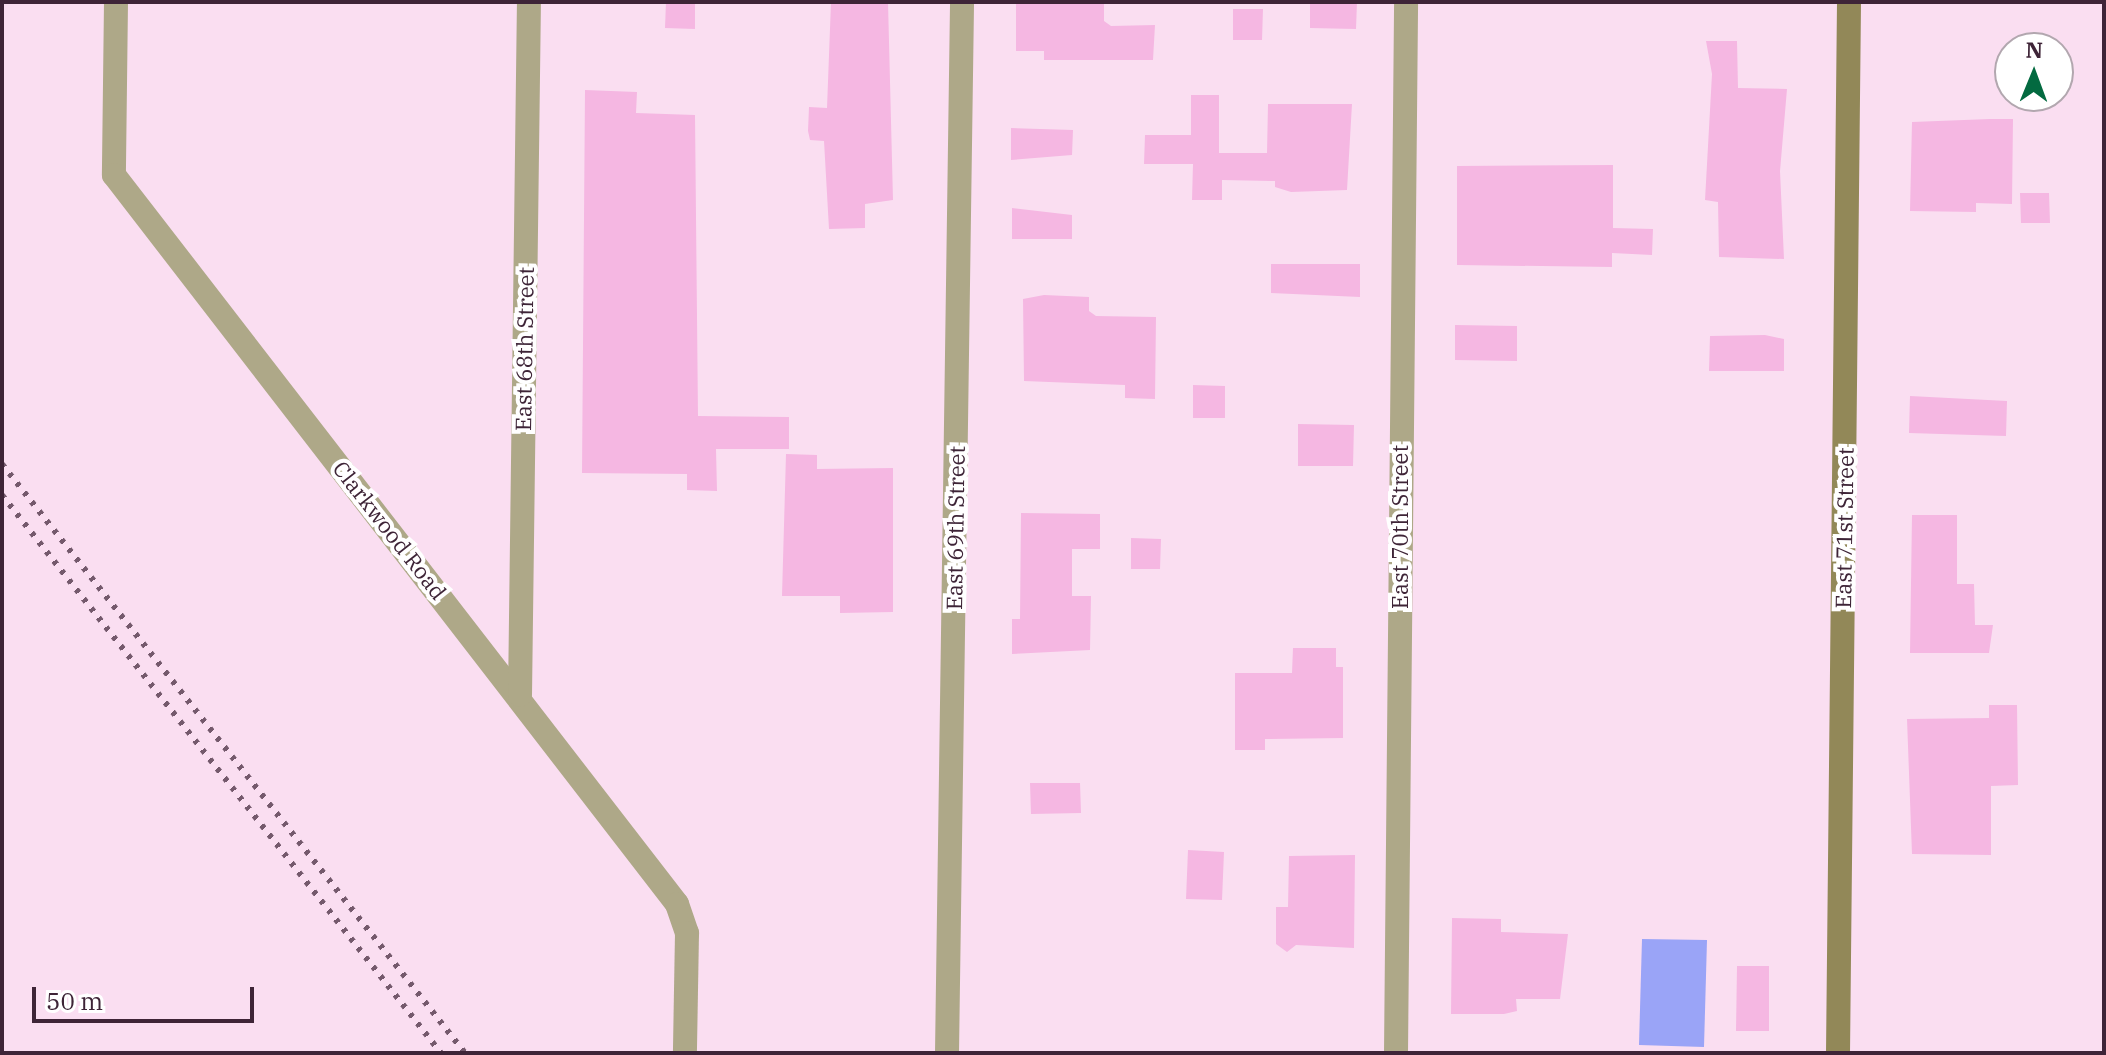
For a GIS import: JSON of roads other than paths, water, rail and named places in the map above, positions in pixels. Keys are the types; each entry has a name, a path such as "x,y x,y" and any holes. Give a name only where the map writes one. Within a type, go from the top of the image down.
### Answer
{"street":[{"name":"Clarkwood Road","path":"116,2 114,175 520,695 677,904 687,933 685,1053"},
{"name":"East 68th Street","path":"520,695 529,2"},
{"name":"East 69th Street","path":"947,1053 962,2"},
{"name":"East 70th Street","path":"1396,1053 1406,2"},
{"name":"East 71st Street","path":"1838,1053 1849,2"}],"water":[{"path":"1642,939 1707,940 1704,1047 1639,1045"}],"railway":[{"path":"2,464 465,1053"},
{"path":"2,495 441,1053"}]}
